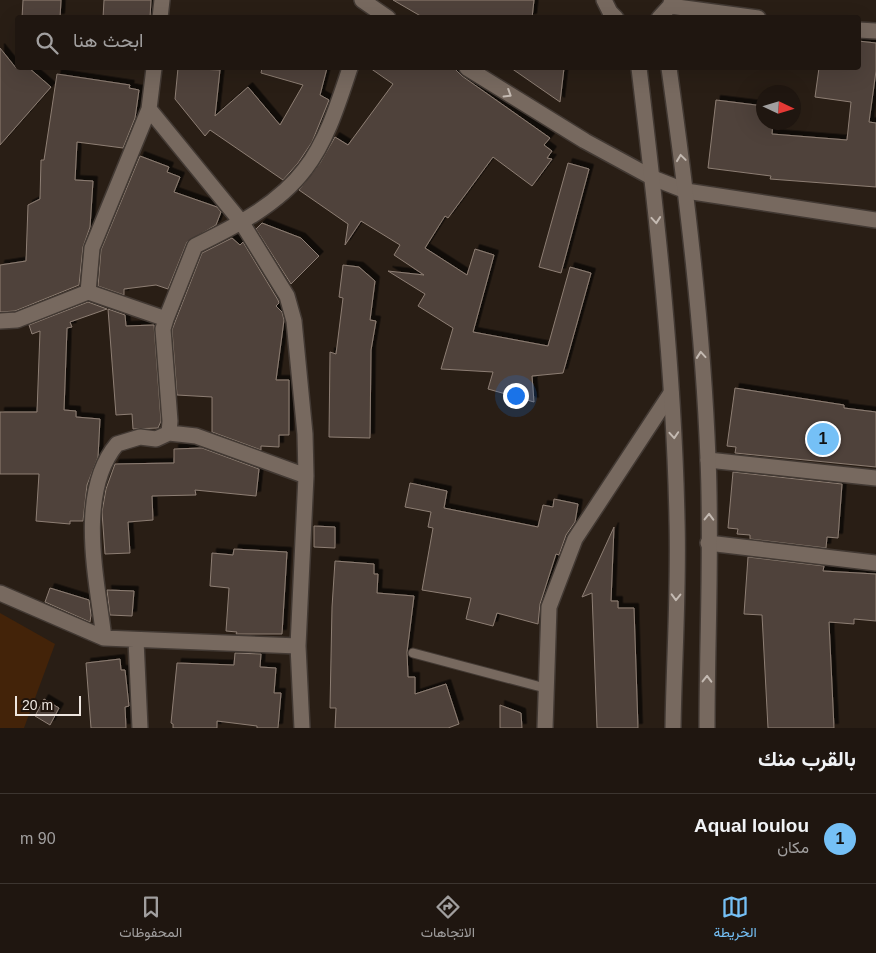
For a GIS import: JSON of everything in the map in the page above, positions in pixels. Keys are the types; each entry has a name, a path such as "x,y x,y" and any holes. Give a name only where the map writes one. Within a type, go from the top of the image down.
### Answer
{"street":[{"path":"160,15 162,0"},
{"path":"600,2 613,15"},
{"path":"367,8 382,15"},
{"path":"665,11 718,15"},
{"path":"861,30 876,31"},
{"path":"88,292 92,248 149,109 154,70"},
{"path":"169,433 170,421 163,329 195,246 242,223 269,204 305,170 320,145 349,70"},
{"path":"469,70 585,141 653,178 686,192 876,220"},
{"path":"639,70 653,178 671,393 678,523 673,728"},
{"path":"669,70 686,192 705,395 708,460 707,728"},
{"path":"149,109 242,223 287,296 294,321 299,346 306,476 298,646 302,728"},
{"path":"0,321 17,320 88,292 166,319"},
{"path":"545,728 549,607 575,539 671,393"},
{"path":"104,638 95,559 93,505 97,483 108,458 121,442 140,437 156,438 169,433 196,436 306,476"},
{"path":"708,460 876,478"},
{"path":"708,543 876,563"},
{"path":"0,593 104,638 221,641 298,646"},
{"path":"136,640 140,728"}],"lane":[{"path":"413,653 545,688"}],"shaded area":[{"path":"0,613 55,644 24,728 0,728"}],"building":[{"path":"23,0 61,0 60,15 22,15"},
{"path":"104,0 151,0 150,15 103,15"},
{"path":"393,0 534,0 532,15 419,15"},
{"path":"861,41 876,43 876,71 869,122 876,123 876,187 770,179 771,176 708,168 716,100 756,105 756,130 772,130 772,134 847,140 851,102 815,97 819,70 861,70"},
{"path":"0,48 15,67 15,70 31,70 51,87 0,145"},
{"path":"178,70 220,70 215,116 248,87 280,125 303,85 261,73 262,70 326,70 320,95 329,100 312,142 298,163 283,180 210,130 205,136 175,99"},
{"path":"373,70 456,70 550,138 544,145 552,151 547,158 552,159 532,186 493,157 448,218 445,216 425,248 467,275 475,249 494,255 473,332 548,346 570,267 591,273 563,373 532,376 534,402 488,389 493,372 441,369 453,328 418,306 425,294 388,271 424,275 394,255 400,245 361,221 345,245 348,224 299,190 320,163 335,137 348,145 393,84"},
{"path":"514,70 564,70 560,102"},
{"path":"57,74 130,85 129,88 139,90 135,118 123,148 77,142 75,180 93,181 90,227 83,247 79,285 15,311 0,312 0,265 26,261 28,205 40,199 41,160 44,160"},
{"path":"140,156 169,167 167,172 180,177 174,192 217,207 221,212 216,225 187,242 168,289 156,285 124,289 124,295 98,286 101,250"},
{"path":"568,163 589,169 561,273 539,267"},
{"path":"262,223 301,238 319,256 291,284 256,229"},
{"path":"232,238 240,245 243,242 278,300 279,303 276,306 282,312 284,320 276,380 289,380 289,435 279,435 279,447 261,446 261,450 212,432 212,397 177,395 172,330 202,253"},
{"path":"343,265 359,267 375,281 370,320 376,321 371,350 370,438 329,437 330,352 336,354 343,298 339,297"},
{"path":"88,302 107,309 70,322 72,327 67,328 64,410 76,411 76,417 100,419 98,457 87,485 83,521 70,521 70,524 36,521 39,474 0,474 0,412 37,412 40,331 32,334 29,325"},
{"path":"108,309 125,315 126,326 154,325 161,421 158,428 133,429 132,414 116,415"},
{"path":"735,388 844,405 844,408 876,412 876,467 735,453 736,447 727,446"},
{"path":"202,448 259,469 256,496 195,490 196,495 152,496 153,520 128,522 130,553 105,554 102,512 106,489 115,464 174,463 174,449"},
{"path":"733,472 842,484 838,538 827,537 826,548 750,539 750,535 737,534 738,529 728,528"},
{"path":"410,483 447,491 444,508 538,527 543,505 553,507 554,499 578,504 575,522 566,535 559,555 556,554 540,604 538,624 497,613 493,626 466,619 471,598 422,590 433,528 428,527 431,512 405,507"},
{"path":"314,526 335,527 335,548 314,547"},
{"path":"614,527 611,601 618,601 618,608 634,608 638,728 597,728 592,593 582,597"},
{"path":"234,549 287,552 282,634 236,634 237,632 226,631 229,588 210,586 212,553 233,555"},
{"path":"748,557 824,566 823,571 876,574 876,621 854,619 854,624 829,622 834,728 768,728 762,615 744,614"},
{"path":"335,561 374,564 374,574 378,574 377,593 414,596 407,652 408,677 415,677 415,694 446,684 459,724 448,728 335,728 336,708 330,708"},
{"path":"50,588 89,600 90,622 45,602"},
{"path":"107,590 134,591 132,616 110,615"},
{"path":"235,653 261,654 260,667 276,668 274,693 281,693 278,728 257,728 257,726 217,721 217,728 173,728 171,723 177,663 234,665"},
{"path":"120,659 121,670 125,670 129,706 125,707 126,728 91,728 86,663"},
{"path":"44,699 59,708 50,725 35,716"},
{"path":"500,705 521,713 522,728 500,728"}],"place":[{"name":"Aqual loulou","path":"823,439"}]}
